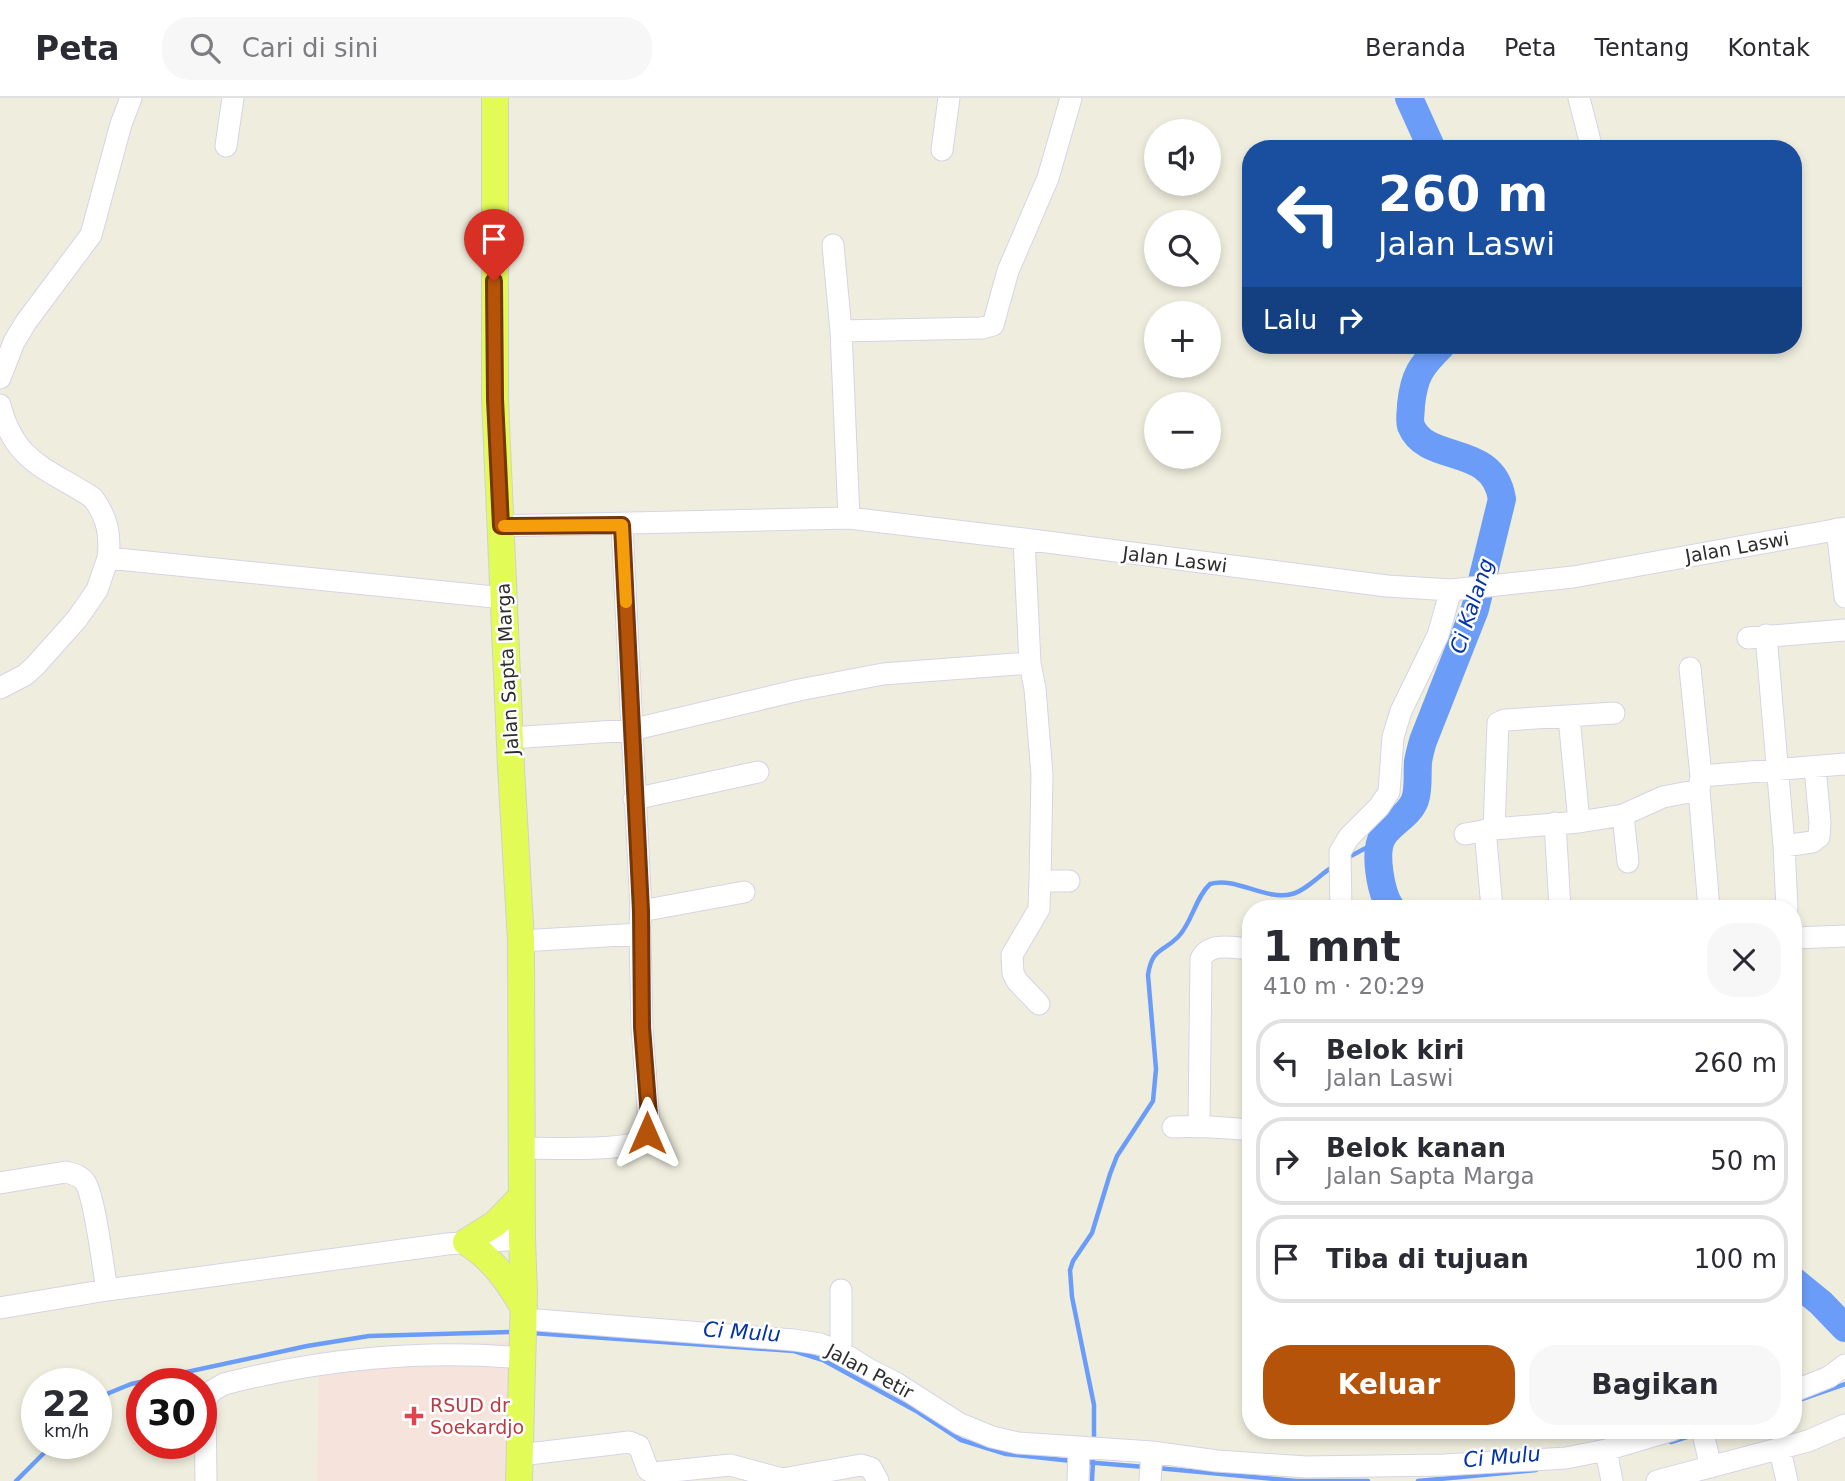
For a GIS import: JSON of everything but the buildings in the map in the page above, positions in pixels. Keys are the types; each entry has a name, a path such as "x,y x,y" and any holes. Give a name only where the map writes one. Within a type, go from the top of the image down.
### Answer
{"main road":[{"name":"Jalan Sapta Marga","path":"495,98 495,399 521,941 523,1317 519,1481"},
{"path":"522,1196 496,1223 466,1242 493,1262 509,1283 523,1317"}],"street":[{"path":"0,378 14,342 26,322 91,236 121,124 131,98"},
{"path":"226,146 233,98"},
{"path":"942,150 949,98"},
{"path":"841,331 982,328 993,325 1008,271 1048,178 1071,98"},
{"path":"1579,98 1590,140"},
{"path":"833,245 841,331 849,518"},
{"path":"0,405 7,427 27,457 93,498 109,532 108,558 97,590 77,619 25,675 0,688"},
{"name":"Jalan Laswi","path":"501,526 849,518 1387,586 1457,589 1573,577 1841,528"},
{"path":"522,1148 637,1144 645,1139 649,1123 642,1027 641,911 622,525"},
{"path":"1841,528 1845,597"},
{"path":"1024,539 1030,663 1035,689 1042,775 1040,881 1039,909 1012,955 1017,981 1039,1004"},
{"path":"108,558 504,598"},
{"path":"1341,900 1340,863 1349,836 1379,807 1389,792 1393,737 1401,711 1457,589"},
{"path":"1787,900 1776,769 1757,637 1845,630"},
{"path":"510,738 631,730 852,679 927,670 1030,663"},
{"path":"1690,668 1709,900"},
{"path":"1491,900 1481,831 1498,723 1504,720 1614,713"},
{"path":"1570,717 1579,822"},
{"path":"1481,831 1623,815 1700,783 1776,769 1845,764"},
{"path":"1784,846 1812,842 1819,837 1815,767"},
{"path":"634,799 758,772"},
{"path":"1623,815 1628,862"},
{"path":"1555,822 1560,900"},
{"path":"1040,881 1069,881"},
{"path":"641,911 744,892"},
{"path":"521,941 640,934"},
{"path":"1802,938 1845,936"},
{"path":"1199,1125 1201,959 1206,951 1214,948 1242,949"},
{"path":"1173,1126 1199,1125 1242,1129"},
{"path":"0,1183 66,1172 82,1178 90,1197 107,1290"},
{"path":"0,1308 107,1290 466,1242 522,1239"},
{"path":"841,1290 841,1352"},
{"name":"Jalan Petir","path":"523,1317 820,1344 841,1352 870,1370 897,1382 960,1424 992,1437 1079,1460 1102,1449 1151,1467 1217,1461 1306,1467 1513,1462 1566,1458 1609,1463 1656,1439"},
{"path":"206,1481 205,1401 212,1391 224,1384 359,1358 522,1357"},
{"path":"1802,1388 1823,1380 1845,1365"},
{"path":"1657,1481 1780,1450 1820,1437 1845,1425"},
{"path":"1704,1439 1711,1467"},
{"path":"520,1455 627,1442 639,1446 649,1471 654,1473 730,1465 782,1479 861,1465 871,1468 878,1481"},
{"path":"1780,1450 1787,1481"}],"shaded area":[{"name":"RSUD dr Soekardjo","path":"512,1341 507,1481 317,1481 319,1351"}],"waterway":[{"name":"Ci Kalang","path":"1409,98 1428,140"},
{"name":"Ci Kalang","path":"1386,900 1378,862 1380,843 1387,831 1409,810 1415,800 1418,762 1423,741 1475,609 1502,499 1496,481 1486,469 1473,461 1431,446 1419,438 1411,426 1414,386 1424,365 1434,354"},
{"path":"1347,858 1381,840"},
{"path":"1094,1442 1094,1405 1072,1297 1070,1270 1092,1233 1117,1156 1153,1101 1156,1069 1148,975 1152,960 1183,931 1210,884 1230,883 1271,894 1292,894 1334,866"},
{"name":"Ci Kalang","path":"1802,1288 1845,1328"},
{"name":"Ci Mulu","path":"112,1392 131,1384 307,1346 369,1336 513,1332"},
{"name":"Ci Mulu","path":"532,1333 794,1351 823,1360 918,1412 961,1440 1006,1454 1072,1461"},
{"name":"Ci Mulu","path":"1802,1399 1845,1384"},
{"name":"Ci Mulu","path":"1671,1442 1680,1439"},
{"name":"Ci Mulu","path":"16,1481 38,1459"},
{"path":"1092,1481 1093,1461"},
{"name":"Ci Mulu","path":"1084,1462 1145,1467"},
{"name":"Ci Mulu","path":"1157,1468 1296,1481 1368,1481"},
{"name":"Ci Mulu","path":"1418,1481 1536,1470"}],"slow traffic":[{"path":"504,526 622,525 626,602"}],"place":[{"name":"RSUD dr Soekardjo","path":"414,1416"}],"route":[{"path":"494,281 495,399 501,526 622,525 641,911 642,1027 649,1116 647,1133"}]}
